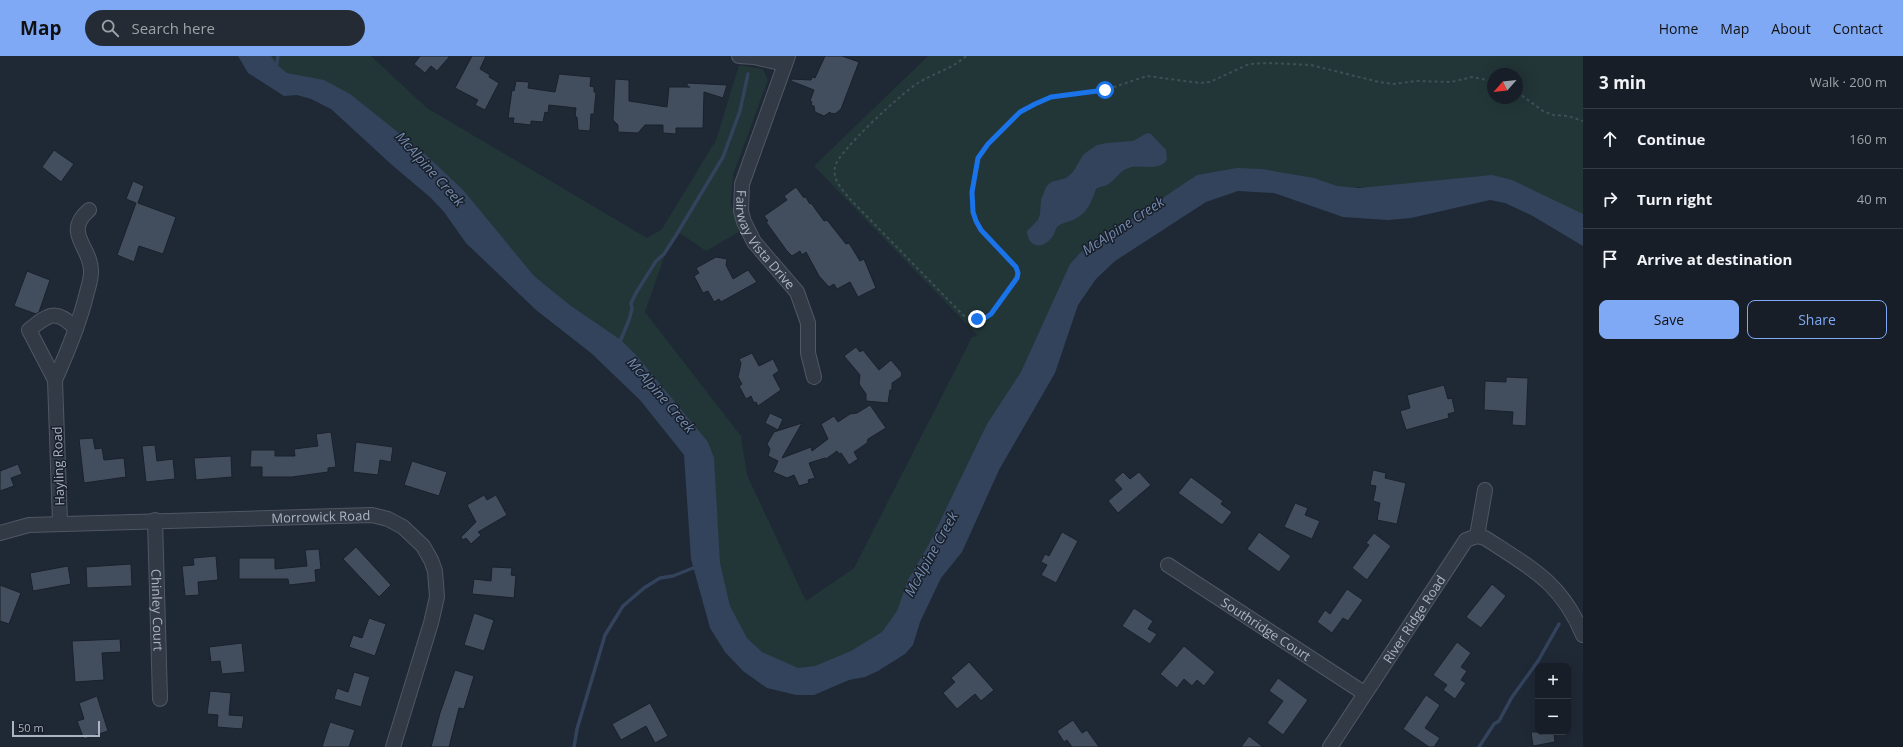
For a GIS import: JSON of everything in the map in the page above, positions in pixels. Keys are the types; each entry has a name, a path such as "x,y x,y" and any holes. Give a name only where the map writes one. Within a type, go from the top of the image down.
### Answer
{"street":[{"path":"739,56 787,60"},
{"name":"Fairway Vista Drive","path":"787,60 742,184 741,211 744,222 754,242 790,282 801,301 808,323 808,353 814,377"},
{"path":"55,380 82,314 91,270 79,237 78,224 89,210"},
{"path":"55,380 29,330 44,319 53,315 59,315 66,319 76,329"},
{"name":"Hayling Road","path":"55,380 60,523"},
{"path":"1485,490 1477,536 1485,538 1543,577 1564,598 1577,620 1583,635"},
{"name":"Morrowick Road","path":"0,533 29,525 60,523 372,515 388,519 403,527 423,546 435,571 437,597 431,623 393,747"},
{"name":"Chinley Court","path":"155,520 160,699"},
{"name":"River Ridge Road","path":"1330,747 1364,693 1464,543 1477,536"},
{"name":"Southridge Court","path":"1168,565 1364,693"}],"path":[{"path":"966,56 952,66 917,83 882,112 842,153 836,163 834,174 842,189 850,199 963,315 970,319 985,318 991,314 1017,278 1018,273 1016,267 981,230 976,221 973,212 972,192 978,158 988,144 1020,112 1035,104 1051,97 1105,90 1147,76 1200,83 1210,82 1249,64 1269,63 1311,65 1379,82 1394,84 1416,81 1452,82 1472,77 1487,80"},
{"path":"1523,96 1543,111 1553,115 1568,116 1583,121"}],"shaded area":[{"path":"253,56 371,56 427,108 647,238 662,229 716,140 739,65 763,69 768,80 733,175 731,204 739,232 706,251 678,232 667,249 645,312 741,436 747,475 806,601 854,568 972,337 978,336 814,166 928,56 1583,56 1583,236 1511,193 1358,187 1313,193 1241,179 1108,247 900,640 835,670 775,669 713,611 694,431 415,166"}],"water":[{"name":"McAlpine Creek","path":"238,56 271,56 277,65 287,73 324,80 350,94 424,153 464,191 534,276 571,306 621,340 636,355 708,442 714,458 720,563 730,606 747,638 762,652 798,668 815,666 851,651 882,632 897,611 908,580 929,544 987,424 1021,372 1070,264 1080,253 1197,175 1237,168 1262,169 1314,178 1337,186 1359,188 1492,175 1512,180 1583,214 1583,246 1531,215 1505,203 1490,200 1411,218 1388,220 1343,217 1274,193 1238,191 1206,202 1115,261 1096,279 1078,305 1055,373 999,470 962,552 941,578 920,622 913,645 905,654 878,671 865,677 849,680 814,695 796,695 767,688 743,671 725,652 710,628 691,559 684,455 640,400 591,353 536,310 466,243 444,212 431,198 392,165 331,109 311,99 297,95 284,96 248,73"},
{"path":"1147,133 1151,134 1166,150 1167,160 1164,163 1156,167 1127,168 1111,183 1096,189 1090,203 1082,215 1058,226 1053,236 1048,241 1044,244 1036,245 1030,241 1027,231 1038,220 1041,200 1046,187 1051,182 1066,178 1073,172 1083,155 1097,145 1133,141"}],"building":[{"path":"420,56 450,56 437,71 431,66 425,73 414,64"},
{"path":"472,56 486,56 480,69 499,83 485,110 475,105 478,100 455,88"},
{"path":"825,56 842,56 859,62 841,109 835,114 830,112 824,116 815,112 814,106 811,105 812,102 810,101 814,90 791,81 791,79 811,80 812,77 815,78"},
{"path":"559,74 591,77 590,86 594,87 594,92 596,92 594,114 591,114 590,131 578,130 577,117 575,117 576,108 549,105 548,113 545,112 543,122 531,121 531,125 513,123 514,118 508,118 512,90 514,91 516,81 529,82 528,88 555,92"},
{"path":"615,79 629,80 629,101 667,107 669,87 690,87 687,86 687,83 727,85 723,98 704,92 703,128 676,128 676,134 663,133 663,125 645,125 638,133 618,132 618,125 613,120"},
{"path":"54,150 74,164 61,182 42,167"},
{"path":"133,181 144,186 138,203 176,217 163,254 139,246 134,262 117,255 136,203 126,199"},
{"path":"796,187 804,198 805,196 810,204 811,203 824,221 827,220 846,244 849,243 860,261 864,259 876,288 858,297 850,282 837,289 834,284 829,287 819,276 806,252 802,255 800,251 792,256 787,251 766,222 768,221 764,216 787,200 784,196"},
{"path":"716,257 727,259 726,265 733,279 748,270 757,282 721,302 719,299 714,302 708,291 703,293 694,276 699,273 696,268"},
{"path":"27,271 50,280 39,312 36,314 14,306"},
{"path":"856,347 860,352 863,350 879,370 891,360 902,373 901,377 892,383 892,390 890,390 888,403 866,401 866,394 859,384 860,375 844,356"},
{"path":"752,353 759,366 773,359 779,371 773,375 781,390 758,406 756,402 754,403 751,396 746,399 739,386 742,384 738,377 741,363 739,359"},
{"path":"1506,377 1528,378 1526,426 1512,425 1513,412 1484,410 1485,381 1506,382"},
{"path":"1444,385 1448,399 1452,398 1455,412 1448,414 1449,418 1406,430 1400,411 1410,408 1407,395"},
{"path":"870,405 886,428 868,439 867,443 854,452 858,459 849,465 841,453 839,454 837,451 826,459 825,458 809,463 815,478 808,480 809,483 799,486 794,475 787,478 773,472 778,461 768,456 770,449 767,444 774,432 802,423 782,458 811,447 812,451 828,439 821,424 834,416 838,422 850,414 857,413"},
{"path":"770,413 783,419 778,430 765,423"},
{"path":"331,432 336,467 328,468 328,472 292,477 262,477 262,467 250,467 251,450 275,450 275,456 295,456 294,449 318,446 316,434"},
{"path":"93,438 95,449 102,448 104,460 124,458 126,477 84,483 79,439"},
{"path":"356,442 393,447 391,462 380,460 378,475 353,472"},
{"path":"155,445 157,461 173,459 175,479 146,482 142,446"},
{"path":"231,456 232,477 196,480 194,458"},
{"path":"412,461 447,472 439,496 404,485"},
{"path":"18,464 22,474 11,478 14,486 0,491 0,471"},
{"path":"1373,470 1386,473 1385,478 1406,483 1397,524 1377,520 1380,503 1373,501 1376,486 1370,485"},
{"path":"1123,472 1130,479 1139,472 1151,485 1118,513 1108,501 1122,489 1114,480"},
{"path":"1191,477 1223,501 1221,504 1232,512 1222,525 1178,493"},
{"path":"484,495 487,500 496,495 507,515 478,532 481,535 471,544 466,538 463,540 461,537 476,522 467,505"},
{"path":"1295,503 1308,508 1305,515 1320,521 1312,539 1284,527"},
{"path":"1062,532 1078,541 1056,583 1041,575 1047,565 1041,562 1045,554 1049,556"},
{"path":"1259,532 1291,556 1279,572 1247,549"},
{"path":"1374,533 1391,546 1367,580 1352,568 1369,545 1366,543"},
{"path":"356,547 391,585 379,597 343,559"},
{"path":"319,549 321,569 315,570 316,582 289,585 288,579 239,579 239,558 275,558 275,569 307,566 305,550"},
{"path":"216,556 218,580 198,582 199,595 185,596 182,566 194,565 193,558"},
{"path":"131,564 132,586 87,588 86,567"},
{"path":"68,566 71,584 33,591 30,573"},
{"path":"492,567 512,568 511,575 516,576 514,598 472,594 474,579 491,581"},
{"path":"1492,584 1506,596 1481,628 1466,617"},
{"path":"0,585 21,593 9,624 0,621"},
{"path":"1347,589 1363,600 1348,621 1343,618 1332,633 1317,622 1325,610 1330,614"},
{"path":"1134,608 1153,621 1148,629 1157,634 1150,644 1122,626"},
{"path":"474,613 494,620 484,651 464,645"},
{"path":"369,618 386,624 375,656 349,647 353,635 362,638"},
{"path":"120,639 121,652 102,653 104,680 75,682 72,641"},
{"path":"1457,642 1471,653 1461,667 1467,671 1461,680 1466,683 1455,699 1443,690 1447,685 1433,675"},
{"path":"242,643 245,672 222,674 220,661 211,662 209,647"},
{"path":"1184,646 1215,672 1204,686 1197,680 1192,686 1184,679 1177,688 1160,674"},
{"path":"969,662 994,690 981,701 975,694 957,709 943,693 955,682 951,678"},
{"path":"455,670 474,676 464,709 459,708 449,747 431,747 440,713"},
{"path":"354,672 370,677 361,707 334,699 337,688 348,692"},
{"path":"1278,678 1308,700 1283,735 1267,723 1283,701 1269,691"},
{"path":"210,691 231,693 229,715 244,716 242,729 217,727 218,715 207,714"},
{"path":"1426,695 1440,705 1425,728 1440,738 1434,747 1429,747 1403,729"},
{"path":"97,696 108,731 84,739 77,721 84,719 79,703"},
{"path":"650,703 668,736 655,743 646,726 621,740 612,724"},
{"path":"1073,720 1082,733 1087,730 1099,747 1072,747 1067,740 1064,742 1057,731"},
{"path":"330,722 355,730 349,747 322,747"},
{"path":"1531,732 1535,732 1535,735 1554,735 1555,742 1533,746"},
{"path":"1249,736 1263,747 1241,747"}],"waterway":[{"path":"276,69 278,56"},
{"path":"619,344 629,320 632,309 631,303 636,293 656,261 664,254 675,237 723,157 740,111 748,74"},
{"path":"574,747 577,729 605,635 623,606 644,588 660,578 673,576 693,568 698,569"},
{"path":"1479,747 1494,724 1499,721 1512,697 1538,661 1559,624"}],"route":[{"path":"977,319 985,318 991,314 1017,278 1018,273 1016,267 981,230 976,221 973,212 972,192 975,168 978,158 988,144 1020,112 1051,97 1071,96 1105,90"}]}
